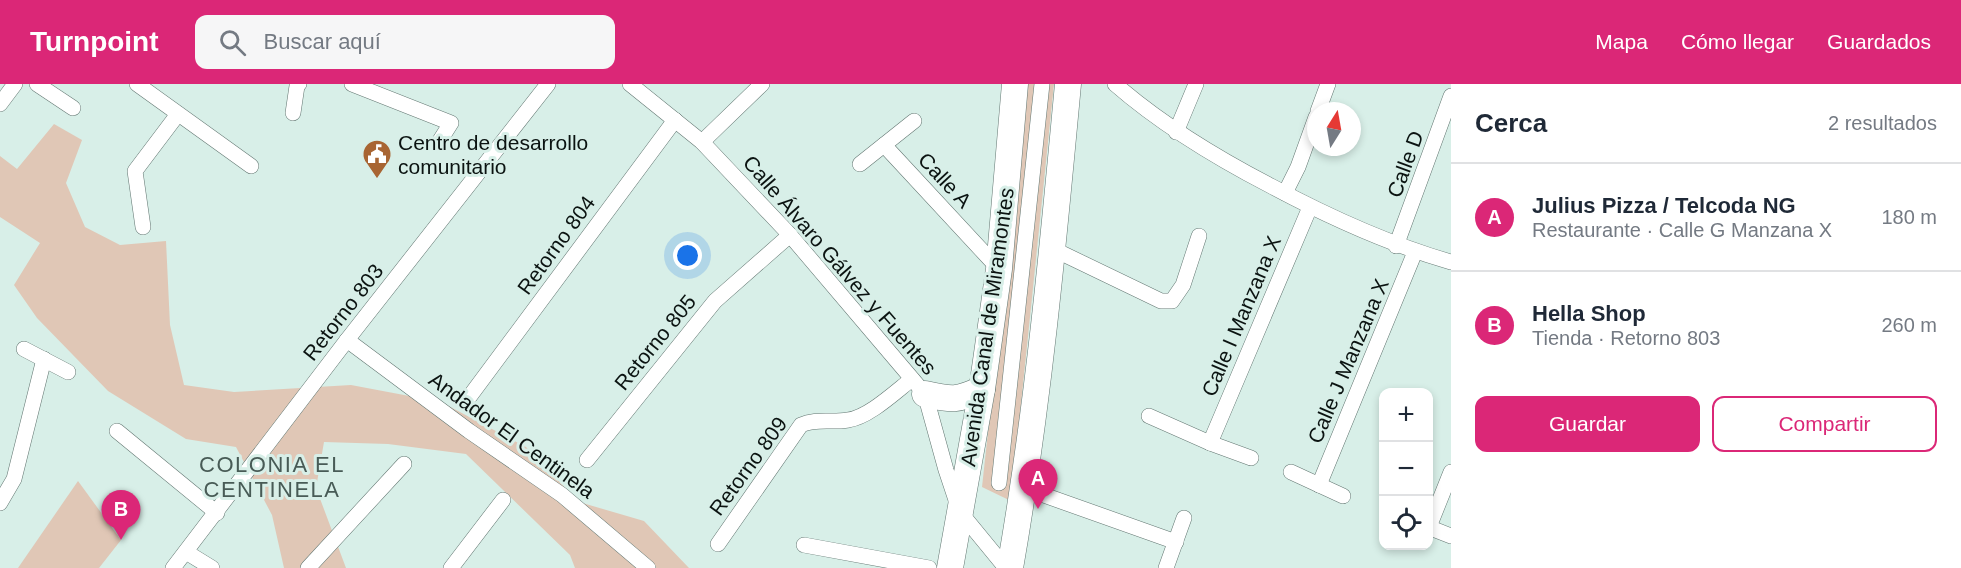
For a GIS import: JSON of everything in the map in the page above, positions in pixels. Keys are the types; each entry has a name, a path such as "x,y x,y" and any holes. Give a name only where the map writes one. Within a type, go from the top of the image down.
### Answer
{"main road":[{"name":"Avenida Canal de Miramontes","path":"950,568 982,389 999,269 1015,84"},
{"path":"1008,568 1024,488 1053,249 1068,84"},
{"path":"918,386 947,399 962,399 982,389"}],"street":[{"path":"0,104 15,84"},
{"path":"37,84 73,108"},
{"path":"137,84 178,114 223,153 251,166"},
{"path":"293,113 299,84"},
{"path":"352,84 451,123 439,142"},
{"name":"Retorno 803","path":"173,568 347,340 548,84"},
{"name":"Calle Álvaro Gálvez y Fuentes","path":"630,84 702,142 789,235 918,386 960,512 1008,568"},
{"path":"702,142 762,84"},
{"path":"999,483 1042,84"},
{"path":"1114,84 1176,132 1285,194 1396,246 1451,262"},
{"path":"1176,132 1196,84"},
{"path":"1321,102 1328,84"},
{"name":"Calle D","path":"1396,246 1451,96"},
{"path":"143,227 135,171 178,114"},
{"name":"Retorno 804","path":"470,396 675,120"},
{"name":"Calle A","path":"860,164 914,121"},
{"path":"1285,194 1307,142"},
{"name":"Calle A","path":"884,146 999,269"},
{"name":"Calle I Manzana X","path":"1210,443 1310,207"},
{"name":"Retorno 805","path":"587,460 716,301 789,235"},
{"path":"1053,249 1161,301 1172,301 1183,285 1199,236"},
{"name":"Calle J Manzana X","path":"1319,485 1415,252"},
{"name":"Andador El Centinela","path":"347,340 470,431 562,495 648,568"},
{"path":"24,349 68,372"},
{"path":"0,504 14,479 44,359"},
{"name":"Retorno 809","path":"718,544 801,425 811,420 847,421 918,386"},
{"path":"1149,416 1251,458"},
{"path":"117,431 217,513"},
{"path":"308,568 404,464"},
{"path":"1291,472 1343,496"},
{"path":"1433,517 1451,472"},
{"path":"1024,488 1176,542"},
{"path":"451,568 503,500"},
{"path":"1166,568 1184,518"},
{"path":"1433,529 1451,536"},
{"path":"804,545 929,568"},
{"path":"186,552 212,568"}],"shaded area":[{"path":"1026,84 1054,84 1011,501 982,487"},
{"path":"54,124 82,140 66,183 85,227 120,245 166,241 170,325 184,385 234,392 351,385 441,402 526,447 579,502 644,521 689,568 575,568 570,555 466,454 388,444 324,442 316,488 346,568 284,568 272,515 236,447 186,439 108,391 37,318 14,285 40,243 0,217 0,156 17,169"},
{"path":"78,481 121,540 99,568 18,568"}],"place":[{"name":"Centro de desarrollo comunitario","path":"377,180"},
{"name":"Julius Pizza / Telcoda NG","path":"1038,509"},
{"name":"Hella Shop","path":"121,540"}],"district":[{"name":"COLONIA EL CENTINELA","path":"272,476"}]}
